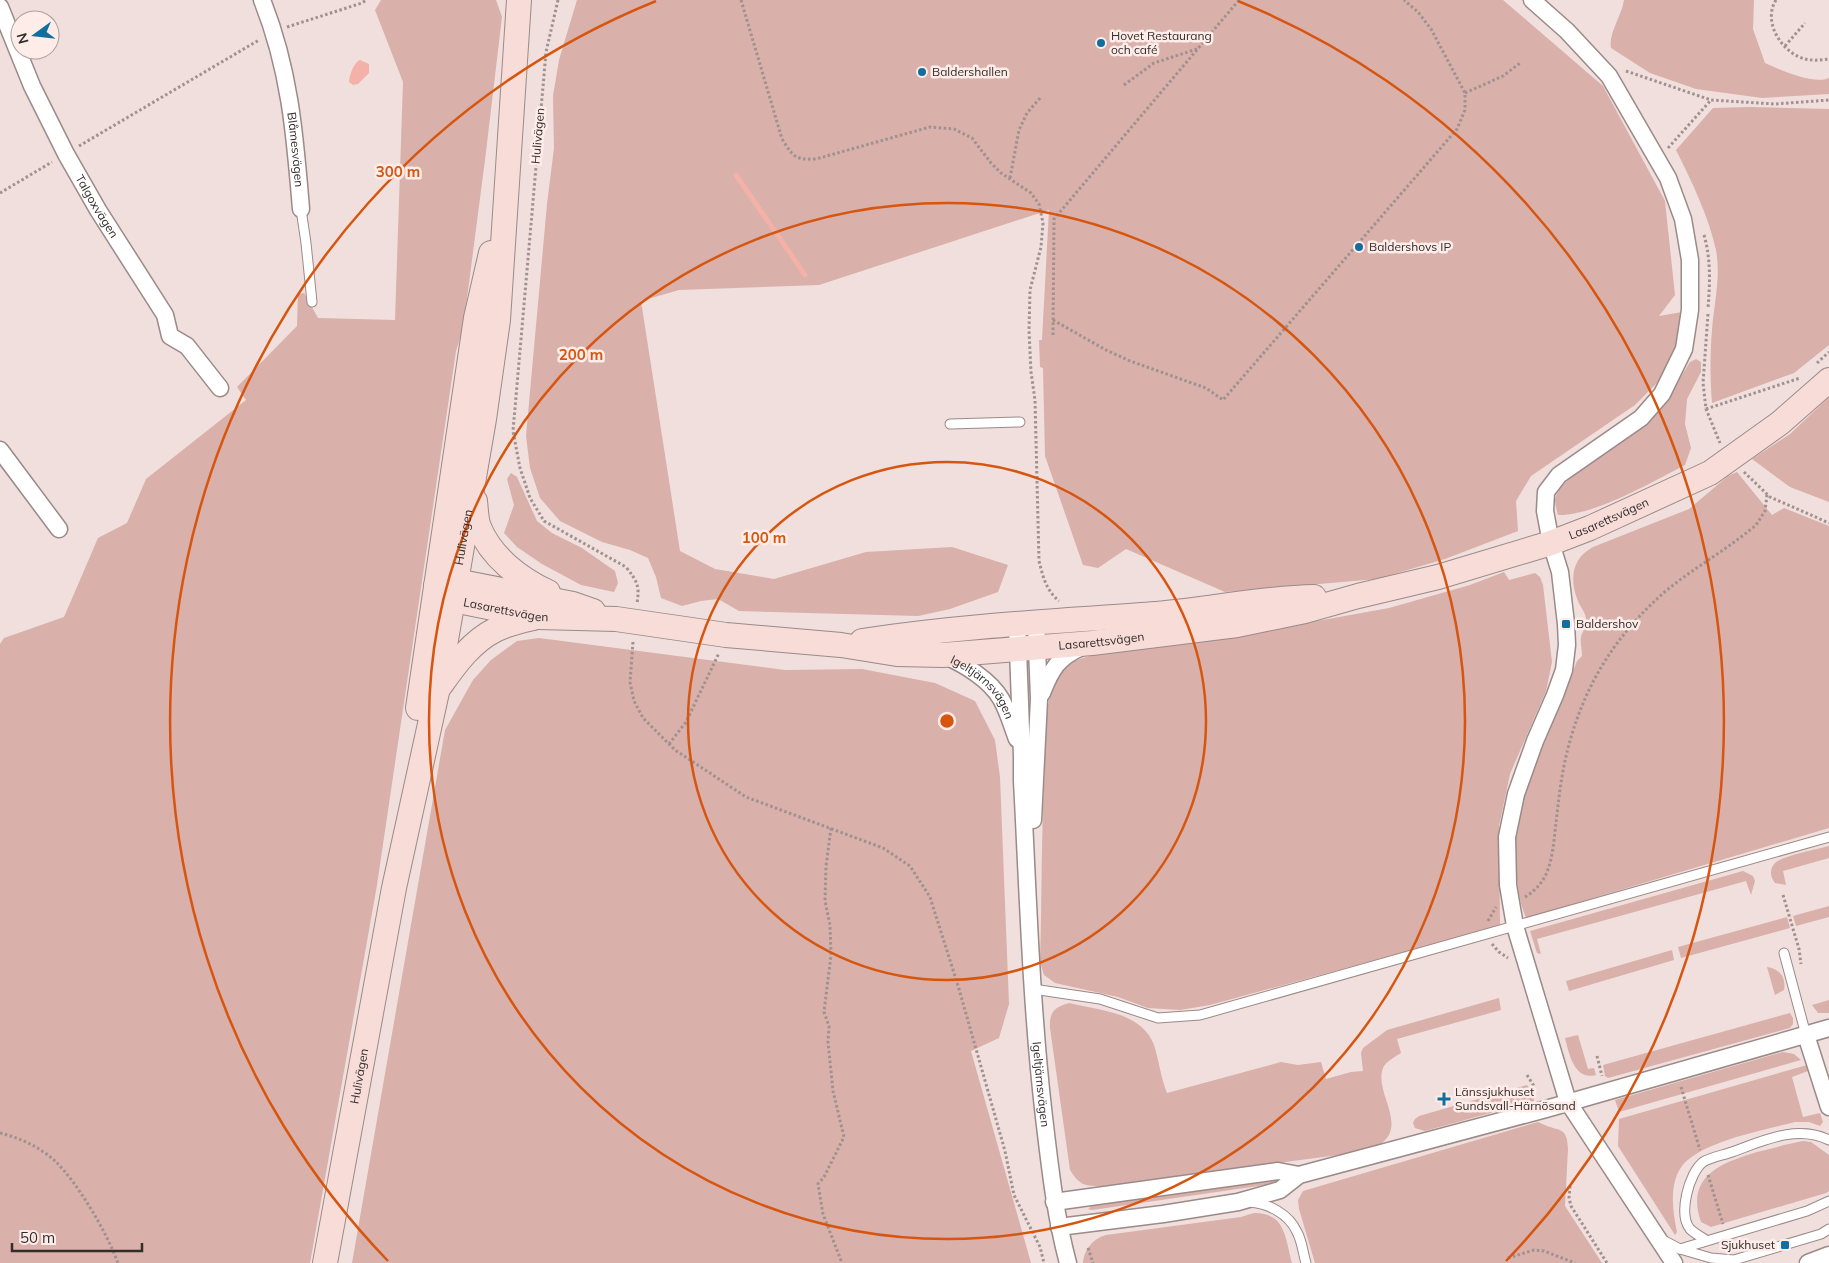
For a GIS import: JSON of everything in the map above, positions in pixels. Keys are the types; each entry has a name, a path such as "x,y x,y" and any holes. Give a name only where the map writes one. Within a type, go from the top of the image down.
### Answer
{"street":[{"name":"Blåmesvägen","path":"262,0 274,31 291,104 301,209"},
{"name":"Hulivägen","path":"325,1263 449,589 473,484 498,320 520,0"},
{"path":"1532,0 1567,31 1609,76 1668,178 1683,219 1690,260 1690,310 1684,350 1662,394 1641,418 1560,474 1546,492 1545,511 1551,543 1560,572 1567,645 1561,678 1525,767 1510,816 1507,837 1508,885 1515,926 1568,1102 1656,1237 1677,1256"},
{"name":"Talgoxvägen","path":"0,7 32,86 66,154 98,210 165,315 170,336 187,346 220,388"},
{"name":"Hulivägen","path":"394,888 437,692 476,318 506,182"},
{"name":"Lasarettsvägen","path":"449,589 538,617 616,619 726,635 841,645 897,654 942,655 1092,643 1237,625 1305,612 1358,596 1438,576 1551,543 1590,528 1710,473 1780,423 1829,380"},
{"path":"0,450 59,529"},
{"path":"473,484 478,525 486,543 506,564 532,585 574,604"},
{"name":"Lasarettsvägen","path":"449,589 574,604 616,619"},
{"name":"Lasarettsvägen","path":"841,645 889,637 1026,623 1158,614 1303,597 1358,596"},
{"path":"437,692 456,664 477,642 495,629 538,617"},
{"name":"Igeltjärnsvägen","path":"1026,623 1028,648 1022,781 1032,989 1054,1202 1068,1263"},
{"name":"Igeltjärnsvägen","path":"1029,904 1040,699 1049,673 1059,661 1071,652 1092,643"},
{"name":"Igeltjärnsvägen","path":"1028,648 1040,699"},
{"name":"Igeltjärnsvägen","path":"942,655 964,664 1000,698 1022,756"},
{"path":"1059,1227 1164,1214 1238,1202 1280,1190 1299,1175 1568,1102 1829,1028"},
{"path":"1806,1035 1829,1108"},
{"path":"1054,1202 1278,1171 1299,1175"},
{"path":"1808,1263 1829,1255"}],"lane":[{"name":"Blåmesvägen","path":"301,209 312,302"},
{"path":"950,424 1020,422"},
{"path":"1032,989 1100,999 1158,1018 1180,1018 1200,1015 1829,837"},
{"path":"1784,953 1806,1035"},
{"path":"1706,1240 1689,1228 1685,1214 1686,1192 1694,1172 1704,1161 1781,1135 1801,1133 1829,1140"},
{"path":"1677,1256 1706,1240 1788,1217 1829,1201"},
{"path":"1238,1202 1254,1202 1269,1206 1287,1218 1297,1232 1306,1263"},
{"path":"1677,1256 1734,1260 1821,1234 1829,1228"}],"path":[{"path":"0,193 274,31 362,3 366,0"},
{"name":"Hulivägen","path":"558,0 546,52 513,431 520,468 530,498 544,521 626,567 636,579 639,590 637,604"},
{"path":"741,0 782,139 792,155 800,159 816,159 930,127 954,129 972,138 991,164 1031,193 1039,204 1043,223 1041,247 1030,290 1028,331 1035,400 1040,561 1043,578 1051,594 1064,604"},
{"path":"1053,335 1054,219 1239,0"},
{"path":"1053,320 1114,354 1206,388 1222,400 1457,129 1465,110 1465,93 1431,28 1418,12 1404,0"},
{"path":"1776,0 1770,15 1777,36 1785,46 1805,59 1818,61 1829,59"},
{"path":"1785,46 1805,23"},
{"path":"1124,85 1154,63 1197,49"},
{"path":"1465,93 1503,76 1520,63"},
{"path":"1623,70 1711,100 1775,104 1829,100"},
{"path":"1010,178 1019,130 1027,113 1041,96"},
{"path":"1668,149 1711,100"},
{"path":"1706,409 1803,377 1798,384"},
{"path":"1741,470 1767,495 1829,523"},
{"path":"1513,962 1493,948 1488,919 1495,907 1527,896 1543,881 1548,871 1561,780 1570,742 1579,714 1604,660 1621,636 1668,590 1756,525 1764,511 1767,495"},
{"path":"669,744 686,722 698,700 726,635"},
{"path":"634,636 630,682 634,701 643,718 676,750 746,797 883,848 910,866 930,897 960,989 1005,1151 1014,1195 1040,1247 1044,1263"},
{"path":"831,828 826,866 825,902 830,925 831,955 824,1012 829,1026 828,1042 833,1091 844,1137 824,1177 818,1184 822,1214 842,1263"},
{"path":"1596,1056 1602,1077"},
{"path":"1526,1076 1534,1086"},
{"path":"0,1133 32,1144 55,1161 96,1218 111,1244 118,1263"},
{"path":"1570,1186 1569,1198 1571,1206 1607,1263"},
{"path":"1088,1248 1093,1263"},
{"path":"1508,1258 1534,1250 1553,1254 1575,1263"}],"shaded area":[{"path":"381,0 496,0 502,17 463,329 456,351 377,885 310,1263 0,1263 0,644 4,638 64,617 98,538 127,523 146,479 246,400 237,387 297,326 298,294 304,293 318,318 395,320 403,82 375,10"},
{"name":"Baldershovs IP","path":"577,0 1503,0 1603,86 1665,201 1675,295 1659,316 1682,312 1676,348 1662,378 1635,405 1531,476 1516,501 1518,531 1445,559 1377,579 1225,592 1126,549 1098,568 1083,565 1045,456 1043,368 1040,367 1039,340 1042,340 1049,210 819,285 679,290 641,301 680,551 715,569 774,579 866,552 952,547 1008,565 998,592 950,609 918,616 739,611 718,599 682,606 661,598 656,577 648,558 630,550 602,542 560,521 540,498 530,468 526,436 547,204 554,148 553,96 559,60"},
{"path":"1624,0 1754,0 1753,29 1765,63 1806,78 1823,80 1829,78 1829,94 1762,98 1696,89 1650,73 1611,48 1611,37"},
{"path":"360,60 369,64 369,73 358,84 353,85 349,82 350,76 354,66"},
{"path":"1713,108 1829,109 1829,345 1794,373 1712,403 1711,357 1717,280 1716,250 1694,186 1676,150"},
{"path":"1696,359 1701,362 1701,372 1687,399 1685,424 1691,448 1685,465 1623,497 1588,510 1558,515 1555,500 1569,479 1648,421 1666,400 1690,362"},
{"path":"1829,397 1829,502 1790,487 1752,459 1790,434"},
{"path":"1737,472 1772,515 1784,508 1829,526 1829,828 1526,918 1517,877 1516,829 1518,815 1524,790 1538,752 1577,661 1582,656 1581,637 1586,621 1585,614 1575,593 1573,577 1577,563 1593,547 1689,509 1728,476"},
{"path":"511,473 517,477 537,521 552,533 582,548 615,571 618,583 614,592 581,585 542,564 517,547 504,533 514,505 507,479"},
{"path":"1504,572 1509,580 1535,573 1540,577 1543,585 1552,662 1546,691 1510,774 1499,826 1500,926 1210,1005 1180,1010 1148,1008 1118,997 1055,983 1044,975 1040,962 1046,718 1055,683 1066,665 1093,655 1284,627 1389,608 1470,585"},
{"path":"539,638 785,670 862,669 935,683 975,701 995,740 1000,777 1009,1004 999,1038 971,1051 1031,1263 352,1263 445,730 473,680 491,660 517,641"},
{"path":"1829,846 1829,858 1783,871 1786,885 1773,881 1771,870 1776,862 1793,855"},
{"path":"1743,871 1753,876 1755,881 1751,895 1746,881 1537,939 1541,954 1537,953 1530,931"},
{"path":"1829,906 1829,917 1796,926 1793,916"},
{"path":"1787,917 1790,928 1681,958 1678,947"},
{"path":"1672,950 1674,960 1569,991 1566,981"},
{"path":"1767,967 1779,972 1784,981 1784,990 1775,995"},
{"path":"1499,998 1501,1010 1397,1039 1401,1053 1384,1066 1381,1077 1382,1087 1391,1116 1391,1126 1389,1134 1383,1142 1376,1146 1346,1154 1104,1186 1084,1184 1070,1170 1050,1028 1050,1018 1054,1011 1064,1005 1069,1003 1118,1014 1140,1026 1148,1034 1154,1045 1167,1093 1281,1062 1298,1065 1321,1062 1326,1079 1351,1072 1363,1071 1361,1053 1363,1048 1387,1030"},
{"path":"1829,1000 1829,1013 1818,1013 1812,1005"},
{"path":"1790,1013 1793,1018 1793,1024 1790,1028 1608,1078 1605,1076 1603,1065"},
{"path":"1578,1035 1588,1069 1594,1068 1596,1075 1582,1074 1571,1058 1565,1038"},
{"path":"1783,1052 1794,1054 1801,1060 1619,1112 1615,1100"},
{"path":"1807,1065 1808,1071 1792,1077 1803,1117 1820,1113 1823,1122 1820,1126 1809,1122 1795,1122 1732,1138 1700,1151 1688,1160 1680,1169 1674,1184 1673,1208 1677,1232 1675,1235 1618,1146 1619,1119"},
{"path":"1527,1085 1534,1096 1534,1101 1425,1131 1415,1128 1413,1123 1419,1116"},
{"path":"1538,1122 1562,1131 1566,1137 1568,1149 1565,1206 1602,1263 1315,1263 1299,1209 1298,1200 1303,1191"},
{"path":"1803,1141 1811,1142 1829,1155 1829,1191 1711,1227 1701,1222 1697,1206 1698,1193 1702,1183 1710,1174 1719,1167 1744,1156"},
{"path":"1280,1179 1279,1183 1092,1210 1088,1209 1093,1205"},
{"path":"1254,1213 1265,1214 1278,1222 1285,1236 1292,1263 1083,1263 1085,1253 1090,1245 1106,1235 1241,1217"}],"waterway":[{"path":"736,175 805,275"}],"place":[{"name":"Hovet Restaurang och café","path":"1101,43"},
{"name":"Baldershallen","path":"922,72"},
{"name":"Baldershovs IP","path":"1359,247"},
{"name":"Baldershov","path":"1566,624"},
{"name":"Länssjukhuset Sundsvall-Härnösand","path":"1444,1099"},
{"name":"Sjukhuset","path":"1785,1245"}]}
